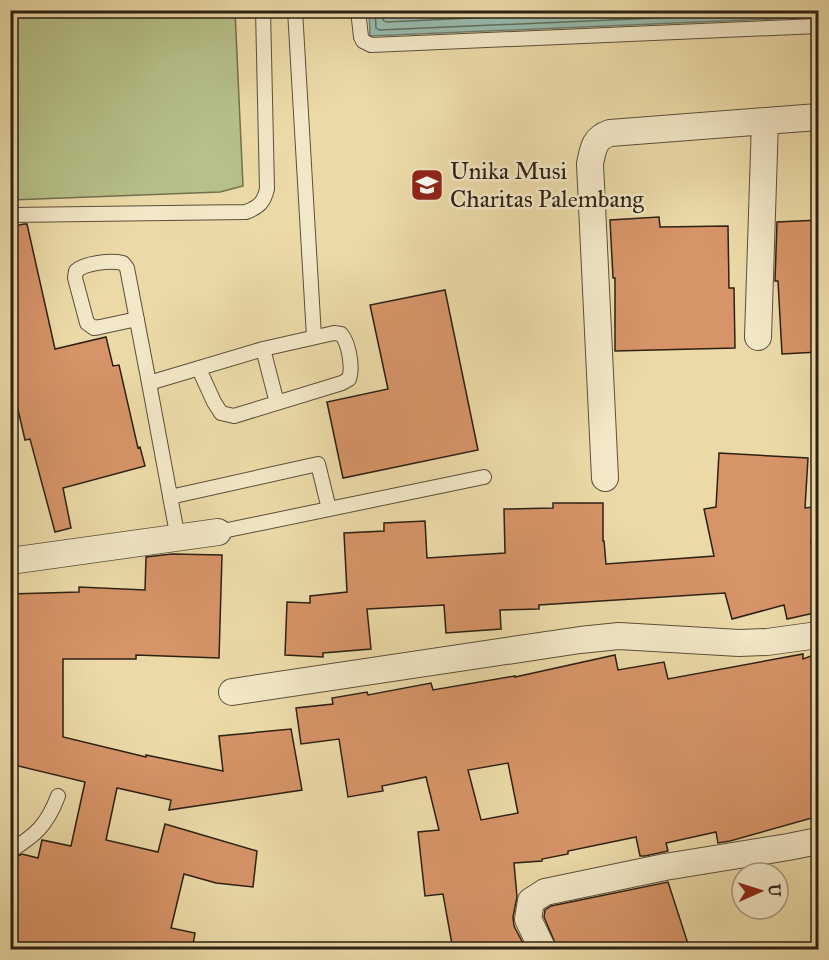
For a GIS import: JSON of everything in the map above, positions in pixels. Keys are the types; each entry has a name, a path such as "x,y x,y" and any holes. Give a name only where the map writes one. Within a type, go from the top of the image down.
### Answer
{"street":[{"path":"605,478 590,175 590,164 596,141 601,136 610,133 819,117"},
{"path":"758,337 765,121"},
{"path":"10,561 218,532"},
{"path":"232,692 619,636 767,642 819,635"},
{"path":"543,950 528,919 531,901 545,892 665,867 819,841"}],"lane":[{"path":"10,215 246,213 255,209 262,203 267,189 263,10"},
{"path":"294,10 314,337"},
{"path":"358,10 361,37 371,45 819,26"},
{"path":"137,319 94,328 87,323 75,278 76,271 80,267 116,261 123,263 127,268 137,319 178,539"},
{"path":"149,383 263,349 334,333 341,334 345,339 351,372 349,379 234,416 221,413 199,369"},
{"path":"263,349 277,403"},
{"path":"170,497 318,464 329,509"},
{"path":"218,532 484,477"},
{"path":"10,851 33,837 43,826 58,796"}],"green space":[{"path":"10,11 235,11 243,186 220,192 11,200"}],"water":[{"path":"818,10 818,17 370,36 369,11"}],"building":[{"path":"659,217 660,227 728,226 729,288 734,288 735,348 615,351 615,278 613,278 610,220"},
{"path":"819,220 819,352 782,354 778,281 775,281 777,222"},
{"path":"27,224 55,349 106,337 113,366 119,365 138,448 140,447 145,466 63,488 71,528 55,532 30,439 25,440 10,375 10,227"},
{"path":"445,290 478,450 343,478 327,402 388,389 370,305"},
{"path":"719,453 808,458 805,508 813,507 816,541 811,542 819,573 819,612 787,619 784,605 732,619 725,593 539,605 539,609 500,610 501,629 446,633 444,605 367,609 371,649 323,653 323,657 285,655 287,602 310,603 310,596 347,592 344,533 384,531 384,523 425,521 427,558 505,553 504,509 553,508 553,503 603,503 603,541 606,564 714,556 704,509 716,507"},
{"path":"172,554 222,555 219,658 136,655 136,659 63,659 63,737 146,757 146,755 223,771 219,736 291,729 302,790 169,810 171,800 117,788 106,840 158,852 165,824 257,851 253,887 216,883 184,874 171,928 195,933 192,950 26,950 10,946 10,923 15,906 10,905 10,860 22,854 38,858 42,840 71,846 85,782 10,764 10,594 79,592 79,587 145,590 146,557"},
{"path":"819,653 819,816 730,841 718,843 716,832 666,843 668,851 645,856 640,856 636,837 568,851 568,854 542,859 542,861 514,863 517,897 513,917 514,926 524,945 506,950 453,950 443,894 425,896 418,832 439,830 426,777 382,786 383,791 348,797 339,739 301,744 296,708 333,704 332,698 367,692 368,695 431,683 433,690 515,677 615,655 618,670 664,662 668,679 803,654 803,659","holes":["508,763 518,813 481,820 468,770"]},
{"path":"668,882 690,950 558,950 544,917 545,910 551,906"}],"place":[{"name":"Unika Musi Charitas Palembang","path":"427,185"}]}
